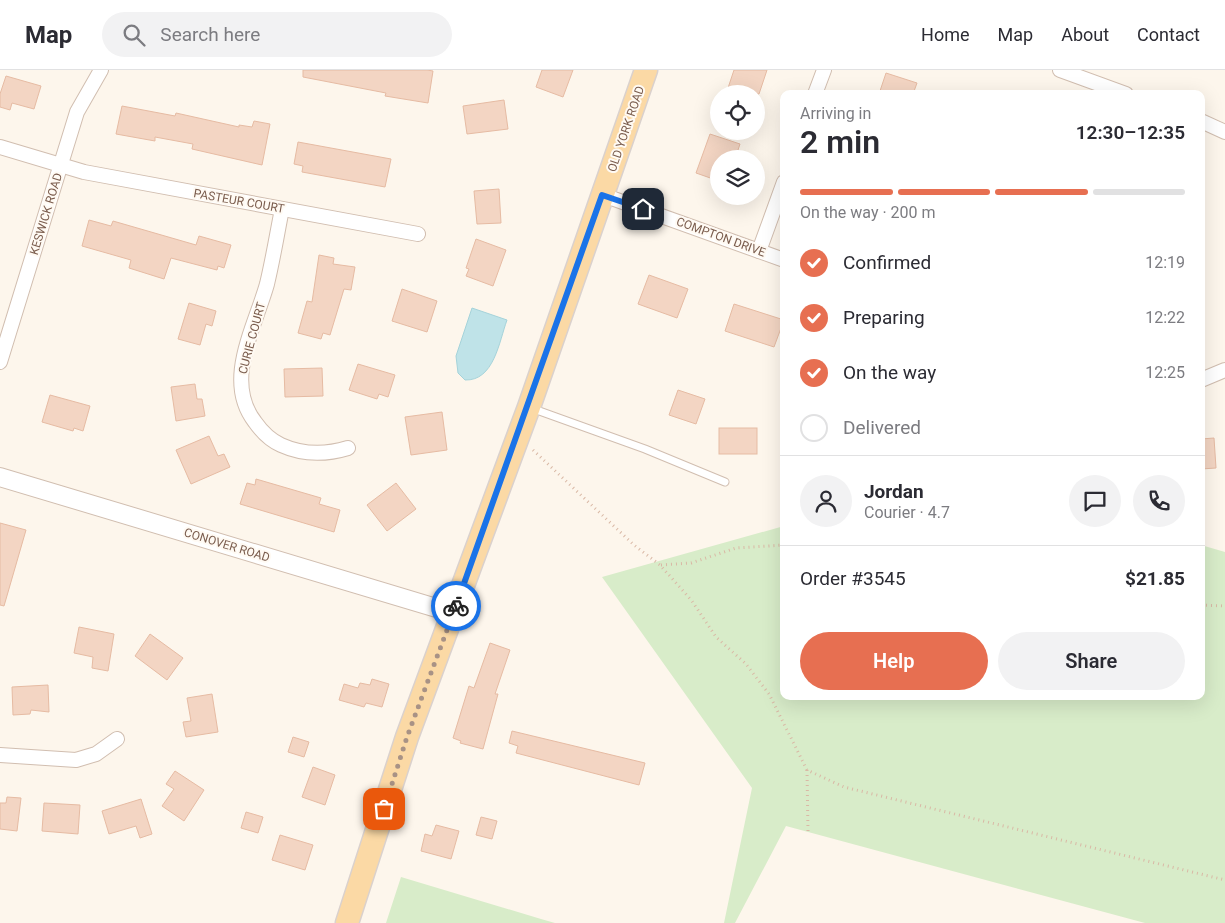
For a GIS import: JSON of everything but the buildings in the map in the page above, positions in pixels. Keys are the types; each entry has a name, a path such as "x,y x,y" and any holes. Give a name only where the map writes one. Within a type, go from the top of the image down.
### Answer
{"main road":[{"name":"OLD YORK ROAD","path":"346,923 407,737 529,407 646,70"}],"street":[{"name":"KESWICK ROAD","path":"0,362 77,112 101,70"},
{"path":"816,90 824,70"},
{"path":"1060,70 1115,90"},
{"path":"1205,123 1225,132"},
{"name":"PASTEUR COURT","path":"0,147 92,174 418,234"},
{"path":"759,251 780,193"},
{"name":"COMPTON DRIVE","path":"602,195 780,259"},
{"name":"CURIE COURT","path":"282,209 266,285 241,369 240,383 245,404 261,430 279,444 297,451 321,454 348,448"},
{"path":"1205,378 1225,370"},
{"name":"CONOVER ROAD","path":"0,477 454,613"},
{"path":"0,755 76,760 96,754 117,739"}],"lane":[{"path":"529,407 644,449 724,482"}],"path":[{"path":"518,437 634,544 660,565 692,601 716,637 746,664 769,694 807,770 808,832"},
{"path":"660,565 691,563 736,548 780,545"},
{"path":"1205,606 1225,606"},
{"path":"807,770 844,787 1225,880"}],"green space":[{"path":"780,527 780,700 1205,700 1205,546 1225,552 1225,923 1145,923 786,826 735,923 724,923 752,788 602,577"},
{"path":"401,877 541,919 555,923 386,923"}],"water":[{"path":"472,308 507,320 498,349 489,367 475,379 465,380 458,373 456,356"}],"way so far":[{"path":"384,809 407,737 456,606"}],"route":[{"path":"456,606 529,407 602,195 643,209"}]}
